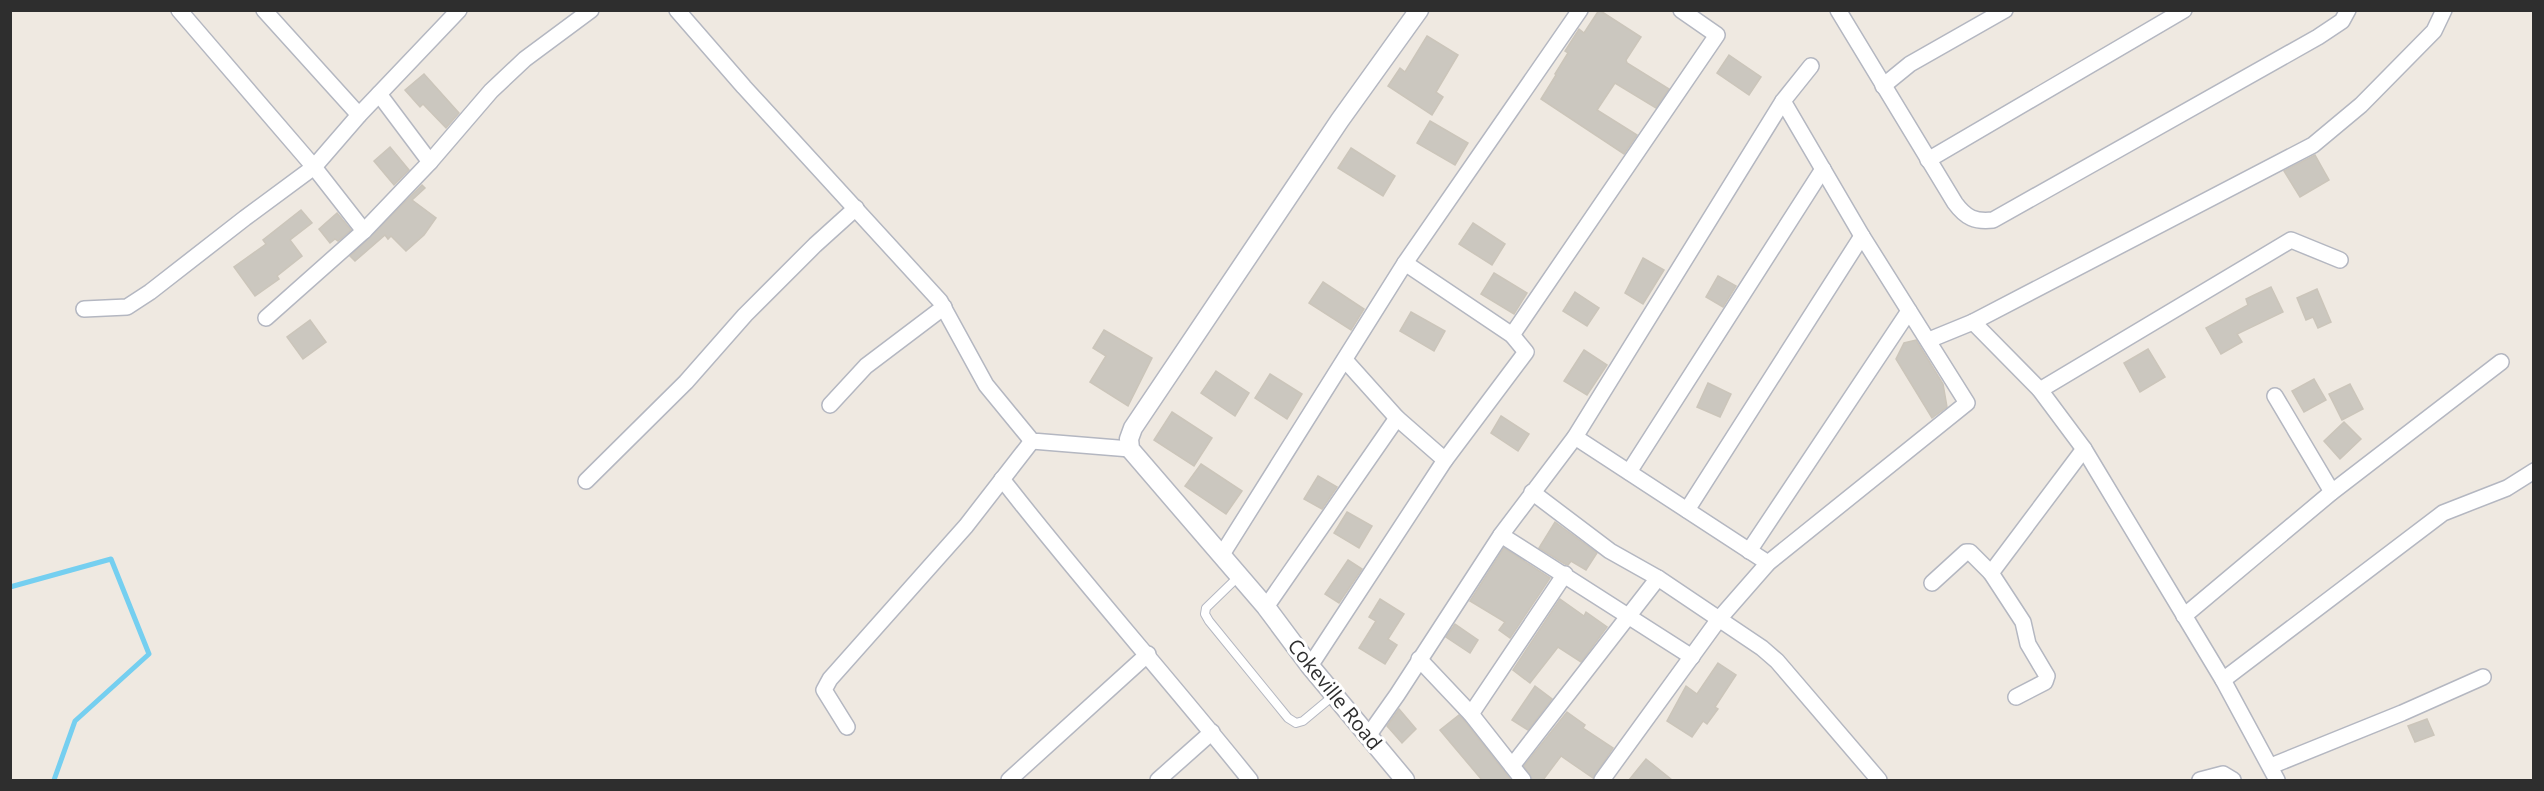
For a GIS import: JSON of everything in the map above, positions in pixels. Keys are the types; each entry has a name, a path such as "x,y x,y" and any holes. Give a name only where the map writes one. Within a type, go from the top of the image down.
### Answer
{"street":[{"path":"179,10 314,168 364,231"},
{"path":"264,10 358,115"},
{"path":"84,309 127,307 314,168 358,115 459,10"},
{"path":"266,318 364,231 430,162 491,91 525,59 591,10"},
{"path":"677,10 944,307 986,385 1032,441 1130,449 1129,439 1133,428 1340,120 1419,10"},
{"path":"1221,556 1405,263 1580,10"},
{"path":"1512,335 1717,35 1681,10"},
{"path":"1883,86 1910,64 2005,10"},
{"path":"1928,160 2184,10"},
{"path":"1841,12 1928,160 1966,217 1981,222 1993,220 2318,37 2342,21 2348,10"},
{"path":"1929,340 1973,322 2313,145 2361,105 2434,32 2444,10"},
{"path":"1368,736 1501,535 1575,437 1783,101 1811,66"},
{"path":"379,94 430,162"},
{"path":"1602,780 1719,619 1768,563 1966,403 1929,340 1862,236 1783,101"},
{"path":"1629,472 1822,169"},
{"path":"586,481 686,382 753,307 856,208"},
{"path":"1687,510 1862,236"},
{"path":"2040,390 2291,240 2340,260"},
{"path":"1311,666 1445,460 1526,352 1512,335 1405,263"},
{"path":"830,405 866,366 944,307"},
{"path":"1749,551 1909,311"},
{"path":"1973,322 2040,390 2084,449 2223,680 2274,773 2483,677"},
{"path":"1345,360 1397,418 1445,460"},
{"path":"2184,616 2332,492 2501,362"},
{"path":"2275,396 2332,492"},
{"path":"1266,607 1397,418"},
{"path":"1575,437 1768,563"},
{"path":"847,727 824,690 830,679 926,573 1032,441"},
{"name":"Cokeville Road","path":"1130,449 1266,607 1334,695 1405,780"},
{"path":"1991,573 2084,449"},
{"path":"2223,680 2443,513 2507,488 2534,471"},
{"path":"1002,479 1250,780"},
{"path":"1532,492 1610,551 1658,578 1762,648 1777,661 1879,780"},
{"path":"1501,535 1692,657"},
{"path":"1932,583 1966,552 1975,556 1991,573 2023,622 2028,644 2047,676 2045,682 2016,698"},
{"path":"1471,714 1565,574"},
{"path":"1512,766 1658,578"},
{"path":"1009,780 1104,691 1148,654"},
{"path":"1419,659 1471,714 1523,780"},
{"path":"1158,780 1212,732"},
{"path":"2200,780 2223,774 2233,780"}],"lane":[{"path":"1239,576 1206,608 1205,614 1209,621 1288,718 1296,723 1303,721 1334,695"}],"building":[{"path":"1599,10 1641,37 1626,60 1627,63 1669,89 1656,108 1615,83 1597,110 1637,135 1624,154 1541,99 1568,53 1565,51 1579,29 1584,33"},
{"path":"1427,36 1458,55 1436,92 1443,97 1432,115 1388,86 1400,68 1405,72"},
{"path":"1729,55 1761,77 1749,95 1717,73"},
{"path":"424,74 459,113 446,128 423,104 420,107 405,90"},
{"path":"1430,121 1468,143 1455,165 1417,143"},
{"path":"390,147 409,170 394,185 374,161"},
{"path":"1351,148 1395,176 1383,196 1338,168"},
{"path":"2315,155 2329,180 2300,197 2284,171"},
{"path":"422,185 425,188 412,200 436,218 424,235 406,251 391,236 388,239 385,235 355,261 350,256"},
{"path":"301,210 312,223 290,240 302,256 277,276 279,279 255,296 234,267 266,244 263,240"},
{"path":"337,213 351,230 338,241 335,239 330,243 319,229"},
{"path":"1473,223 1505,244 1492,265 1459,244"},
{"path":"1643,258 1664,270 1643,304 1625,293"},
{"path":"1494,273 1527,293 1514,314 1481,294"},
{"path":"1718,276 1736,286 1723,307 1706,297"},
{"path":"1323,282 1364,309 1351,330 1309,303"},
{"path":"2271,287 2283,312 2237,334 2242,342 2221,354 2206,328 2248,305 2246,299"},
{"path":"2317,289 2331,322 2318,328 2313,317 2306,320 2297,298"},
{"path":"1575,292 1599,308 1587,326 1563,311"},
{"path":"1411,312 1445,331 1434,351 1400,331"},
{"path":"310,320 326,342 303,359 287,337"},
{"path":"1104,330 1152,358 1128,406 1090,382 1106,356 1093,348"},
{"path":"1916,340 1943,384 1947,407 1932,418 1896,359 1904,343"},
{"path":"2148,349 2165,377 2140,392 2124,363"},
{"path":"1584,350 1607,365 1587,395 1564,381"},
{"path":"1216,371 1249,393 1235,416 1201,393"},
{"path":"1270,374 1302,394 1287,419 1255,398"},
{"path":"2314,379 2326,400 2304,412 2292,391"},
{"path":"1708,383 1731,394 1720,417 1697,407"},
{"path":"2350,384 2363,409 2342,420 2329,394"},
{"path":"1172,412 1212,438 1194,466 1154,440"},
{"path":"1501,416 1529,434 1518,451 1491,433"},
{"path":"2344,422 2361,439 2340,459 2324,441"},
{"path":"1201,464 1242,491 1226,514 1185,486"},
{"path":"1318,476 1337,487 1322,509 1304,499"},
{"path":"1347,512 1372,526 1359,548 1334,533"},
{"path":"1555,522 1597,553 1586,570 1571,561 1568,565 1565,564 1539,548"},
{"path":"1504,548 1550,578 1510,638 1499,630 1505,622 1470,601"},
{"path":"1348,560 1362,569 1339,603 1325,594"},
{"path":"1380,599 1404,614 1388,639 1397,645 1385,664 1359,648 1376,621 1369,617"},
{"path":"1560,599 1584,616 1586,612 1607,627 1581,662 1558,647 1530,683 1513,670"},
{"path":"1455,624 1478,640 1470,653 1446,637"},
{"path":"1718,663 1736,675 1715,707 1718,709 1707,724 1703,721 1692,737 1667,721 1686,686 1697,694"},
{"path":"1535,686 1552,699 1528,730 1512,720"},
{"path":"1399,709 1416,729 1402,743 1387,726"},
{"path":"1567,712 1585,725 1583,728 1613,748 1593,778 1561,756 1543,780 1533,780 1524,766"},
{"path":"1459,715 1511,780 1482,780 1440,730"},
{"path":"2427,719 2434,735 2415,742 2408,726"},
{"path":"1646,759 1672,780 1629,780"}],"waterway":[{"path":"10,587 111,559 149,654 75,721 54,780"}]}
